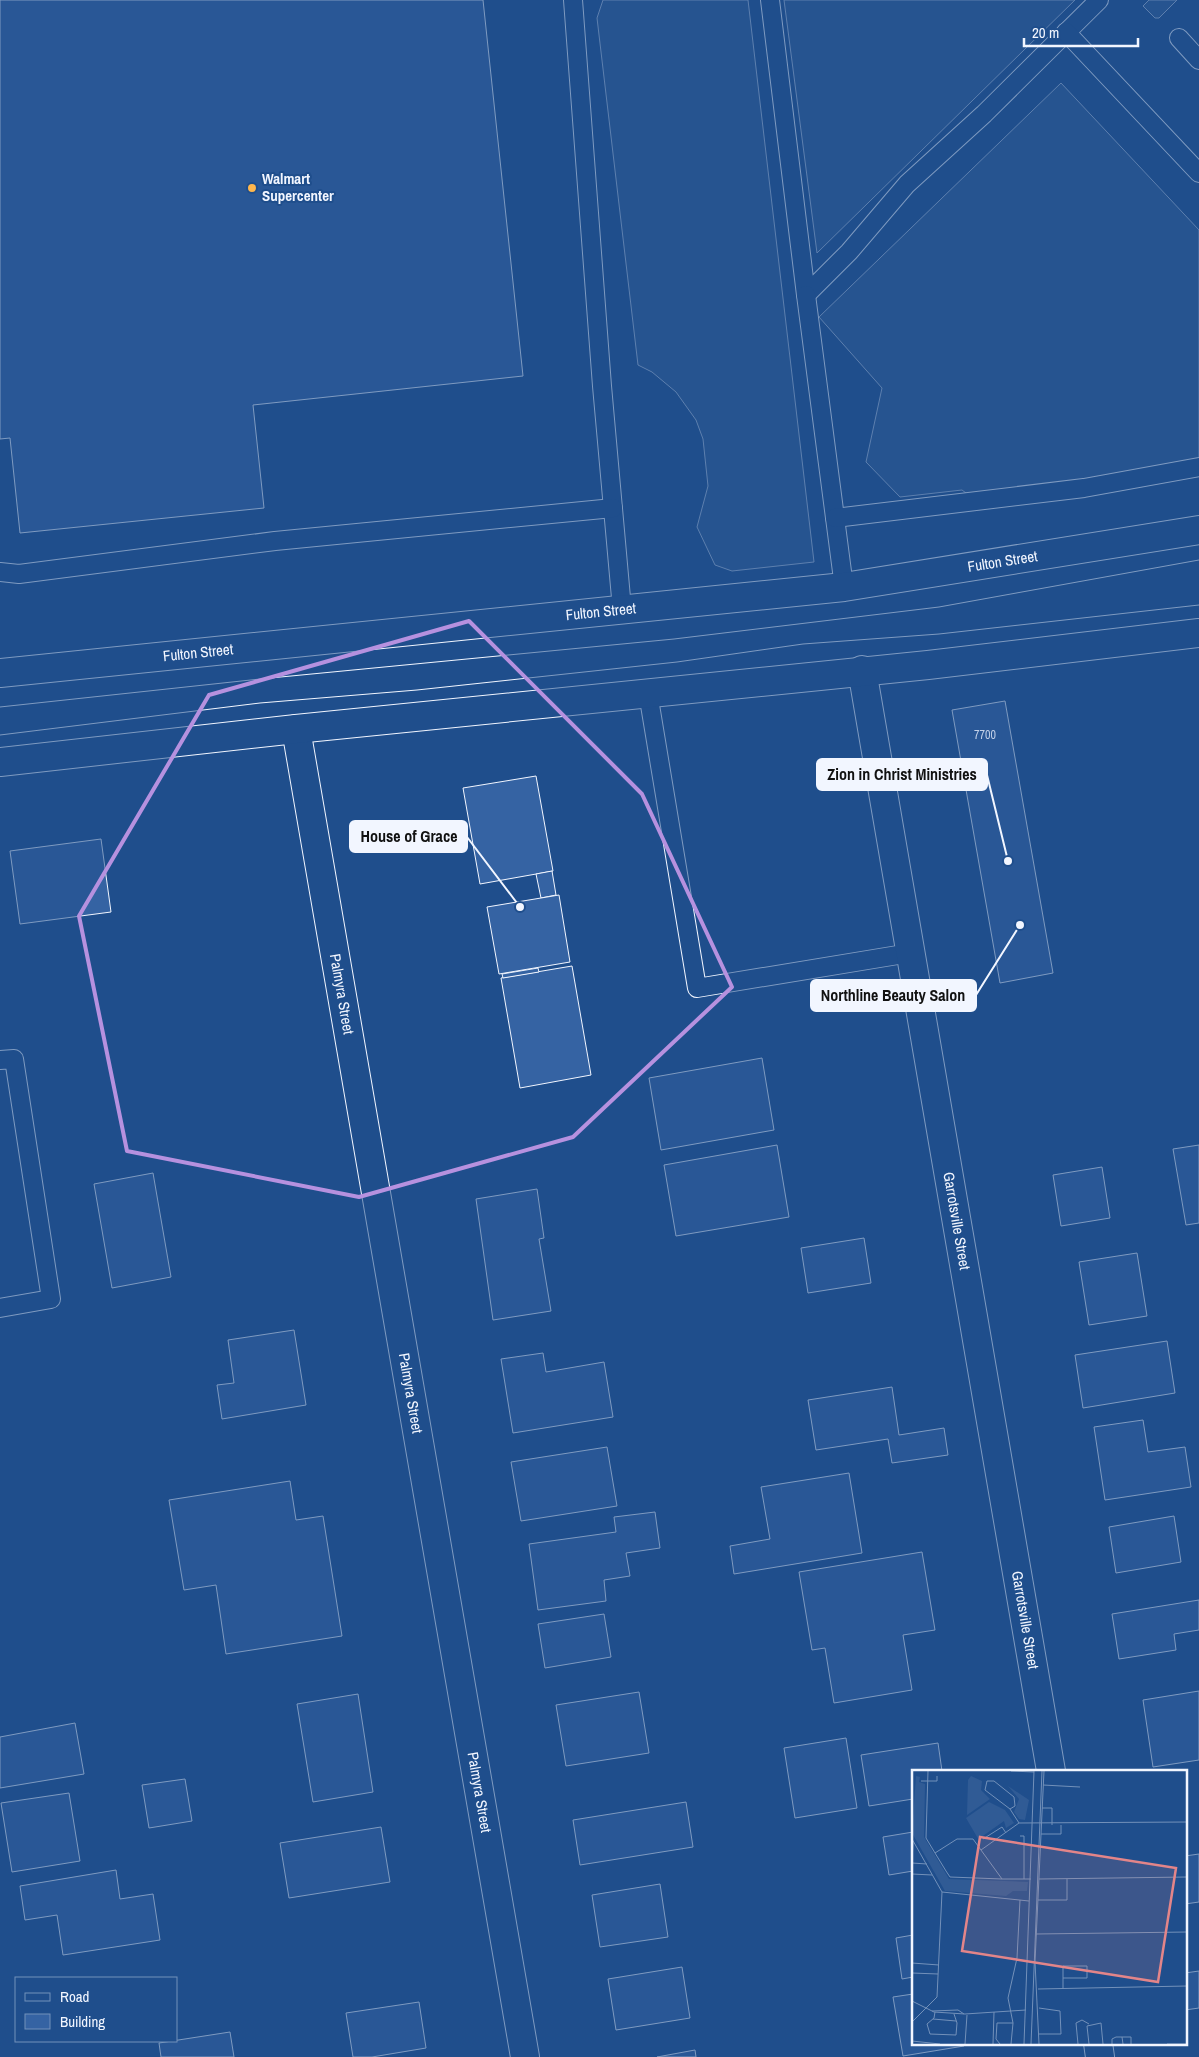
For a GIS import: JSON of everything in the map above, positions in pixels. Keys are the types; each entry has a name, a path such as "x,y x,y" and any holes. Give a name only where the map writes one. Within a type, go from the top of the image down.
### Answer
{"street":[{"name":"Fulton Street","path":"0,673 844,587 1199,530"},
{"path":"0,762 296,729 862,670 928,665 1199,633"},
{"name":"Garrotsville Street","path":"862,670 1051,1770"},
{"name":"Palmyra Street","path":"296,729 525,2057"},
{"path":"1098,2044 1100,2057"}],"lane":[{"path":"573,0 622,610"},
{"path":"770,0 844,587"},
{"path":"806,295 849,252 907,184 984,114 1100,0"},
{"path":"1066,32 1199,173"},
{"path":"1179,38 1199,60"},
{"path":"835,518 1084,488 1199,467"},
{"path":"0,572 19,574 275,541 613,508"},
{"path":"648,693 697,988 910,953"},
{"path":"0,1060 14,1059 51,1299 0,1308"}],"highlighted area":[{"path":"469,621 642,794 732,987 573,1137 359,1197 127,1151 79,916 209,695"}],"shaded area":[{"path":"603,0 748,0 814,562 732,571 715,565 697,527 708,486 703,439 696,420 676,392 652,372 638,365 597,18"},
{"path":"784,0 1075,0 817,253"},
{"path":"1149,0 1177,0 1159,18 1155,18 1143,6"},
{"path":"1061,83 1199,230 1199,473 982,505 962,490 900,497 866,462 882,388 819,317"}],"building":[{"name":"Walmart Supercenter","path":"0,0 483,0 523,376 253,405 264,508 20,533 10,438 0,439"},
{"path":"1005,701 1053,973 1000,983 952,710"},
{"path":"536,776 553,871 480,884 463,788"},
{"path":"101,839 111,912 20,924 10,851"},
{"path":"552,871 556,895 541,898 536,874"},
{"path":"559,895 570,962 499,974 487,907"},
{"path":"572,966 591,1075 520,1088 501,978"},
{"path":"538,968 539,972 503,978 502,974"},
{"path":"762,1058 774,1130 661,1150 649,1078"},
{"path":"777,1145 789,1217 676,1236 664,1165"},
{"path":"1199,1145 1199,1223 1186,1225 1173,1149"},
{"path":"1102,1167 1110,1218 1061,1226 1053,1175"},
{"path":"153,1173 171,1277 112,1288 94,1184"},
{"path":"537,1189 544,1238 539,1239 551,1311 493,1320 476,1199"},
{"path":"864,1238 871,1283 808,1293 801,1248"},
{"path":"1137,1253 1147,1316 1089,1325 1079,1262"},
{"path":"294,1330 306,1405 222,1419 217,1385 234,1383 228,1340"},
{"path":"1167,1341 1175,1393 1083,1408 1075,1355"},
{"path":"543,1353 546,1372 604,1362 613,1417 513,1433 501,1359"},
{"path":"892,1387 899,1435 944,1428 948,1455 892,1463 888,1439 816,1450 808,1400"},
{"path":"1143,1420 1148,1452 1185,1447 1191,1487 1105,1500 1094,1427"},
{"path":"607,1447 617,1506 521,1521 511,1462"},
{"path":"849,1473 862,1553 734,1574 730,1546 770,1539 761,1487"},
{"path":"290,1481 296,1520 323,1516 342,1636 226,1654 216,1585 184,1590 169,1500"},
{"path":"655,1512 660,1548 626,1553 630,1576 604,1580 606,1601 538,1610 529,1544 616,1532 614,1517"},
{"path":"1174,1516 1181,1562 1116,1573 1109,1527"},
{"path":"922,1552 935,1630 903,1635 912,1690 834,1703 825,1648 812,1650 799,1572"},
{"path":"1199,1600 1199,1630 1174,1634 1176,1650 1119,1659 1112,1614"},
{"path":"604,1614 611,1657 545,1668 538,1624"},
{"path":"1199,1691 1199,1760 1153,1767 1143,1700"},
{"path":"639,1692 649,1753 566,1766 556,1705"},
{"path":"358,1694 373,1792 313,1802 297,1704"},
{"path":"75,1723 84,1774 0,1788 0,1737"},
{"path":"846,1738 857,1808 795,1818 784,1748"},
{"path":"938,1743 942,1770 912,1770 912,1799 869,1806 861,1755"},
{"path":"185,1779 192,1821 149,1828 142,1785"},
{"path":"69,1793 80,1861 12,1872 1,1803"},
{"path":"686,1802 693,1847 580,1865 573,1820"},
{"path":"381,1827 390,1882 289,1898 280,1843"},
{"path":"912,1832 912,1871 889,1875 883,1837"},
{"path":"1199,1854 1199,1902 1186,1904 1186,1856"},
{"path":"116,1870 120,1899 153,1894 160,1940 63,1955 57,1915 25,1920 20,1886"},
{"path":"660,1884 668,1937 600,1947 592,1895"},
{"path":"912,1935 912,1977 902,1979 896,1938"},
{"path":"682,1967 690,2018 616,2030 608,1979"},
{"path":"1199,1971 1199,2008 1186,2010 1186,1973"},
{"path":"912,1994 912,2044 963,2044 964,2046 903,2056 893,1997"},
{"path":"419,2002 426,2048 372,2057 353,2057 346,2013"},
{"path":"230,2032 234,2057 161,2057 159,2043 178,2042 178,2040"},
{"path":"695,2050 696,2057 657,2057"}],"tram line":[{"path":"0,707 260,679 674,639 939,607 1199,560"},
{"path":"0,735 260,703 417,690 677,662 803,644 939,634 1199,605"}],"place":[{"name":"Walmart Supercenter","path":"252,188"},
{"name":"Zion in Christ Ministries","path":"1008,861"},
{"name":"House of Grace","path":"520,907"},
{"name":"Northline Beauty Salon","path":"1020,925"}]}
